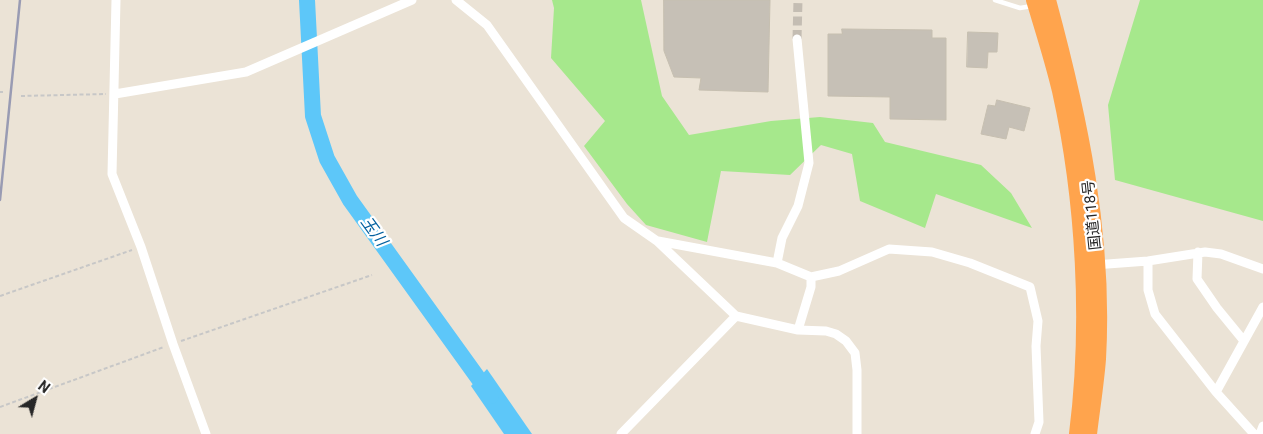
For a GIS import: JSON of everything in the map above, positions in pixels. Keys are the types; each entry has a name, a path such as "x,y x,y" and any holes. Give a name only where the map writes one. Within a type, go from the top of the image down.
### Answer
{"highway":[{"name":"国道118号","path":"1039,2 1072,89 1091,190 1090,265 1084,358 1076,434"},
{"name":"国道118号","path":"1089,434 1098,359 1090,265"}],"street":[{"path":"116,0 112,174 141,247 172,344 206,434"},
{"path":"115,94 246,72 412,0"},
{"path":"456,0 487,25 624,218 656,241 736,316 798,330 836,334 846,342 855,352 857,370 857,434"},
{"path":"777,263 782,238 798,206 808,163 797,40"},
{"path":"656,241 777,263 811,276 839,272 889,249 932,252 970,263 1030,287 1038,320 1036,346 1039,422 1035,434"},
{"path":"1090,265 1148,261 1198,252 1221,254 1263,269"},
{"path":"1198,252 1197,279 1217,308 1244,341"},
{"path":"1148,261 1148,290 1155,314 1216,392 1254,434"},
{"path":"798,330 810,287 811,276"},
{"path":"1216,392 1263,307"},
{"path":"621,434 736,316"},
{"path":"1260,434 1263,426"}],"lane":[{"path":"995,0 1020,8 1039,2"}],"path":[{"path":"21,96 115,94"},
{"path":"0,296 141,247"},
{"path":"0,407 172,344 372,275"}],"green space":[{"path":"552,0 641,0 662,96 689,135 771,121 820,117 873,123 885,142 981,165 1011,193 1032,228 936,194 925,228 860,201 852,154 821,145 790,175 721,171 707,242 646,225 627,204 584,146 605,121 551,58 554,8"},
{"path":"1140,0 1263,0 1263,221 1115,180 1108,105"}],"water":[{"path":"487,369 532,434 504,434 471,386"}],"building":[{"path":"664,0 770,0 768,92 699,90 701,78 674,77 664,51"},
{"path":"842,29 932,30 932,38 946,38 946,120 890,119 890,97 828,96 828,34 842,34"},
{"path":"968,32 998,33 997,52 988,52 987,68 967,67"},
{"path":"997,100 1030,108 1024,131 1009,127 1006,139 981,134 988,105 995,106"}],"waterway":[{"name":"玉川","path":"307,0 313,116 327,159 350,200 491,396"}],"tunnel":[{"path":"797,39 798,0"}],"railway":[{"path":"0,200 20,0"}]}
